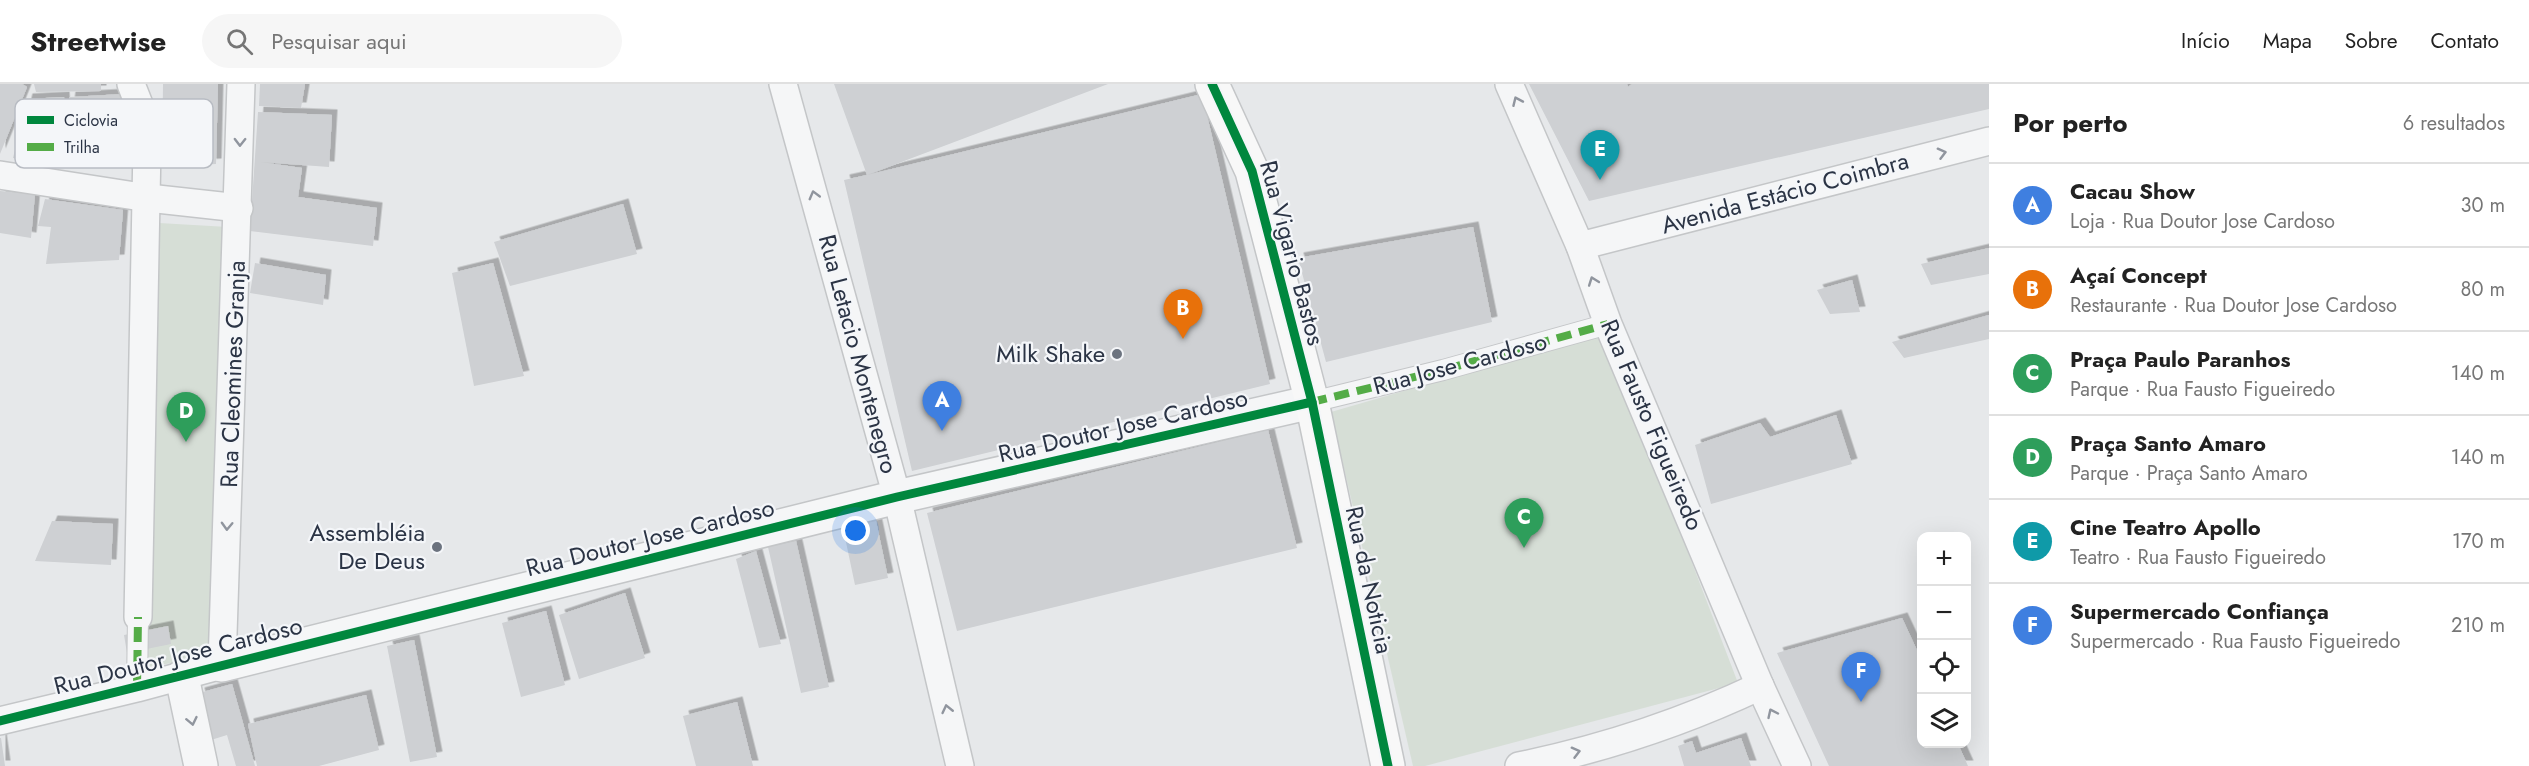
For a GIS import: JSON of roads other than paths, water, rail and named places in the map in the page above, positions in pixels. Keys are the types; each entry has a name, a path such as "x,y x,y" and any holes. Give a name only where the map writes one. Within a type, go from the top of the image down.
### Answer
{"main road":[{"name":"Rua Vigario Bastos","path":"1212,84 1252,171 1312,402"},
{"name":"Rua da Noticia","path":"1312,402 1388,766"}],"street":[{"path":"131,84 137,99"},
{"name":"Rua Cleomines Granja","path":"222,665 239,208 241,84"},
{"name":"Rua Letacio Montenegro","path":"783,84 897,497 960,766"},
{"name":"Rua Fausto Figueiredo","path":"1509,84 1580,246 1608,324 1760,686 1797,766"},
{"name":"Avenida Estácio Coimbra","path":"1580,246 1989,141"},
{"path":"137,688 147,168"},
{"path":"0,175 148,198 239,208"},
{"name":"Rua Jose Cardoso","path":"1312,402 1443,370 1608,324"},
{"name":"Rua Doutor Jose Cardoso","path":"0,721 897,497 1312,402"},
{"path":"182,677 201,766"},
{"path":"1519,766 1678,721 1714,708 1760,686"}],"place":[{"name":"Cine Teatro Apollo","path":"1600,180"},
{"name":"Açaí Concept","path":"1183,339"},
{"name":"Milk Shake","path":"1117,354"},
{"name":"Cacau Show","path":"942,431"},
{"name":"Praça Santo Amaro","path":"186,442"},
{"name":"Assembléia De Deus","path":"437,547"},
{"name":"Praça Paulo Paranhos","path":"1524,548"},
{"name":"Supermercado Confiança","path":"1861,702"}]}
